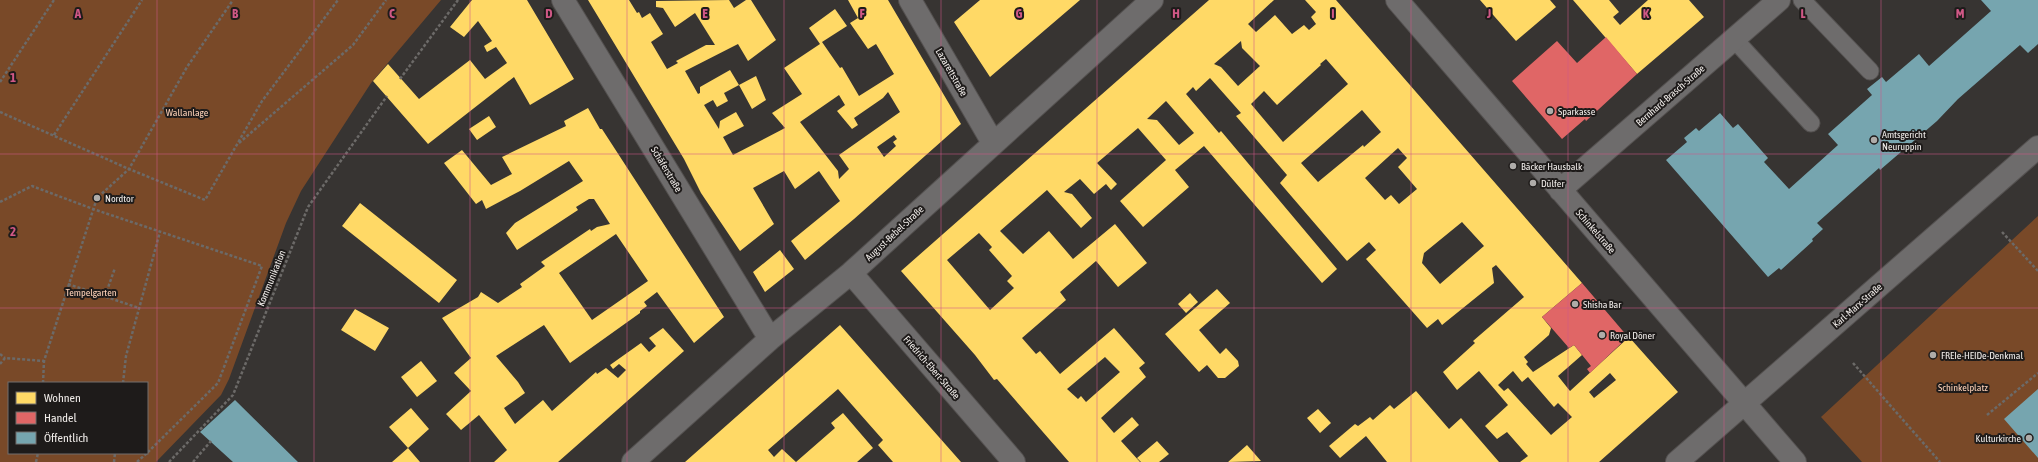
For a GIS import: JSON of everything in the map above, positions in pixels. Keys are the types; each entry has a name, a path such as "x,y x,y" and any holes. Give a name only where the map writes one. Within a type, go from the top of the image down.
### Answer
{"street":[{"name":"Schäferstraße","path":"563,0 770,339"},
{"name":"Lazarettstraße","path":"910,0 993,143"},
{"name":"August-Bebel-Straße","path":"633,462 770,339 851,273 1152,0"},
{"name":"Schinkelstraße","path":"1397,0 1795,462"},
{"name":"Bernhard-Brasch-Straße","path":"1560,190 1779,0"},
{"name":"Karl-Marx-Straße","path":"1677,462 2038,147"},
{"name":"Friedrich-Ebert-Straße","path":"851,273 1014,462"}],"lane":[{"path":"1802,0 1870,72"},
{"path":"1734,39 1811,123"}],"path":[{"path":"0,82 54,0"},
{"path":"54,135 142,0"},
{"path":"43,382 44,361 97,198 129,169 187,67 233,0"},
{"path":"0,112 129,169 205,200 262,101 338,0"},
{"path":"237,145 353,45 386,0"},
{"path":"400,79 458,0"},
{"name":"Kommunikation","path":"169,462 233,395 308,208 386,96"},
{"path":"0,207 1,202 32,186 93,209 262,266 218,383 148,452"},
{"path":"123,382 126,356 160,232"},
{"path":"2002,232 2038,271"},
{"path":"105,296 115,268"},
{"path":"68,284 139,308"},
{"path":"0,354 5,358 44,361"},
{"path":"0,364 5,358"},
{"path":"1853,363 1940,462"},
{"path":"1987,415 2038,373"},
{"path":"193,462 211,441"},
{"path":"138,462 146,454"}],"green space":[{"path":"0,0 441,0 371,83 301,191 286,223 229,379 221,395 156,462 0,462"},
{"name":"Schinkelplatz","path":"2038,216 2038,462 1862,462 1821,417"}],"building: Wohnen":[{"path":"472,0 527,0 574,79 530,105 514,77 428,144 373,81 388,64 419,99 470,60 485,79 507,63 496,47 487,52 484,46 492,41 478,21 464,37 450,27"},
{"path":"588,0 629,0 642,18 650,13 663,34 651,42 667,69 678,63 676,61 706,45 715,45 695,13 675,27 663,8 656,7 656,1 729,0 734,8 746,0 751,0 776,40 748,61 738,44 685,71 698,94 700,93 700,87 730,70 739,85 724,93 728,101 717,107 713,100 704,105 719,129 720,121 736,112 744,126 723,137 733,155 785,128 772,113 802,94 784,68 820,44 809,28 835,9 847,26 822,42 840,68 842,67 859,96 894,74 876,44 868,49 850,23 858,18 848,0 888,0 961,124 854,219 805,260 791,241 840,201 819,171 795,189 784,171 753,188 774,224 740,251 701,193 684,159","holes":["888,92 900,112 839,155 849,169 839,179 838,171 800,122 839,95 845,105 837,111 852,129 858,125 854,118 883,98","894,135 897,139 893,142 896,146 884,157 877,147"]},
{"path":"980,0 1080,0 990,77 954,22"},
{"path":"1209,0 1274,0 1248,24 1256,32 1275,15 1292,34 1304,25 1309,30 1316,24 1311,17 1316,12 1305,0 1336,0 1582,283 1542,317 1551,328 1549,335 1524,357 1528,362 1526,364 1533,372 1574,345 1582,355 1558,376 1570,391 1629,337 1678,392 1599,462 1520,462 1528,456 1507,432 1497,439 1485,426 1508,405 1479,371 1457,390 1443,372 1475,343 1473,341 1524,297 1496,265 1492,268 1494,283 1442,325 1438,319 1427,328 1366,259 1376,250 1369,242 1347,261 1280,183 1287,175 1236,116 1241,113 1210,78 1196,91 1193,87 1186,94 1219,133 1221,131 1337,269 1322,283 1204,146 1175,170 1189,187 1143,227 1120,201 1166,160 1138,128 1097,163 1117,184 1111,190 1106,184 1094,194 1080,179 1064,192 1072,194 1092,218 1081,228 1047,190 1000,231 1023,254 1049,231 1073,259 1115,224 1147,263 1118,287 1096,261 1060,292 1066,300 1022,338 1036,354 1040,351 1060,374 1114,328 1145,363 1139,368 1146,377 1101,418 1114,433 1132,417 1139,425 1121,441 1140,462 1069,462 997,379 994,380 975,355 901,271","holes":["1241,41 1242,48 1260,66 1238,86 1221,67 1214,64","1326,59 1348,84 1283,142 1251,104 1264,91 1277,105 1321,65 1320,64","1166,101 1194,133 1179,145 1157,120 1147,119","1362,110 1381,132 1364,147 1363,145 1318,182 1301,163","1398,148 1407,158 1398,167 1417,189 1399,204 1391,195 1385,200 1365,178","1462,222 1484,246 1440,284 1422,263 1424,253","979,233 992,247 989,250 1012,276 1007,281 1014,288 990,310 947,260","1105,357 1120,372 1086,402 1081,396 1078,399 1067,389","1513,371 1522,382 1528,377 1554,407 1558,403 1572,417 1551,435 1508,388 1504,391 1498,385","1610,373 1616,380 1594,398 1589,392"]},
{"path":"1480,0 1550,0 1556,7 1516,41"},
{"path":"1573,0 1609,0 1619,12 1613,17 1620,25 1648,0 1689,0 1704,17 1637,74"},
{"path":"756,76 766,100 752,109 739,85"},
{"path":"588,108 600,129 602,129 724,317 694,343 657,292 644,302 647,306 640,311 640,313 570,363 544,325 496,356 518,382 525,393 504,408 515,424 543,400 552,411 596,372 597,374 606,368 618,378 626,370 619,364 613,369 610,365 641,343 649,352 656,346 649,338 663,328 684,351 558,462 494,462 507,450 479,415 461,430 446,414 471,391 454,373 471,358 442,318 478,297 481,292 498,303 522,287 520,284 545,266 541,262 590,229 591,231 597,227 610,224 594,199 589,199 576,207 578,210 517,250 506,233 515,223 583,181 569,161 520,191 486,209 482,200 476,204 444,163 462,150 491,185 512,174 502,157 566,126 564,121","holes":["616,234 648,281 592,320 559,273"]},
{"path":"489,116 496,127 477,140 469,129"},
{"path":"360,203 457,280 439,303 342,226"},
{"path":"780,250 794,269 765,292 753,272"},
{"path":"1217,289 1230,303 1199,330 1220,354 1226,348 1238,361 1239,366 1225,378 1218,378 1207,365 1199,372 1165,334"},
{"path":"1190,293 1198,302 1186,313 1178,304"},
{"path":"355,309 389,328 375,351 341,330"},
{"path":"840,325 961,462 893,462 878,445 883,440 838,389 768,450 774,457 782,449 796,462 685,462"},
{"path":"421,361 437,381 417,397 401,377"},
{"path":"1416,391 1449,429 1461,418 1499,462 1387,462 1366,436 1340,458 1329,446 1355,424 1358,426 1370,417 1373,420 1390,405 1394,409"},
{"path":"411,408 429,429 408,448 389,427"},
{"path":"1318,409 1331,423 1320,433 1307,418"},
{"path":"843,413 873,448 857,462 796,462 835,428 831,423"},
{"path":"1157,441 1169,454 1159,462 1141,462 1137,458"},
{"path":"1247,445 1261,461 1228,462"},
{"path":"408,448 420,462 392,462"}],"building: Handel":[{"path":"1606,37 1637,74 1586,121 1585,119 1562,139 1512,81 1557,41 1577,63"},
{"path":"1582,283 1628,337 1590,373 1587,369 1591,366 1574,345 1569,348 1542,317"}],"building: Öffentlich":[{"name":"Amtsgericht Neuruppin","path":"1981,0 2038,0 2038,44 2028,53 2020,45 1958,99 1937,121 1880,170 1879,168 1817,223 1823,229 1812,239 1813,241 1781,270 1779,268 1768,277 1666,160 1687,142 1684,138 1696,128 1699,131 1720,113 1733,128 1738,124 1768,158 1764,162 1789,189 1838,145 1828,134 1872,95 1867,89 1882,77 1886,82 1919,54 1929,66 1991,11"},
{"name":"Kulturkirche","path":"2038,389 2038,458 2004,419"},
{"path":"235,400 298,462 233,462 200,432"}],"place":[{"name":"Sparkasse","path":"1550,111"},
{"name":"Amtsgericht Neuruppin","path":"1874,140"},
{"name":"Bäcker Hausbalk","path":"1513,166"},
{"name":"Dülfer","path":"1533,183"},
{"name":"Nordtor","path":"97,198"},
{"name":"Shisha Bar","path":"1575,304"},
{"name":"Royal Döner","path":"1602,335"},
{"name":"FREIe-HEIDe-Denkmal","path":"1933,355"},
{"name":"Kulturkirche","path":"2029,438"}],"park label":[{"name":"Wallanlage","path":"187,112"},
{"name":"Tempelgarten","path":"91,292"}]}
